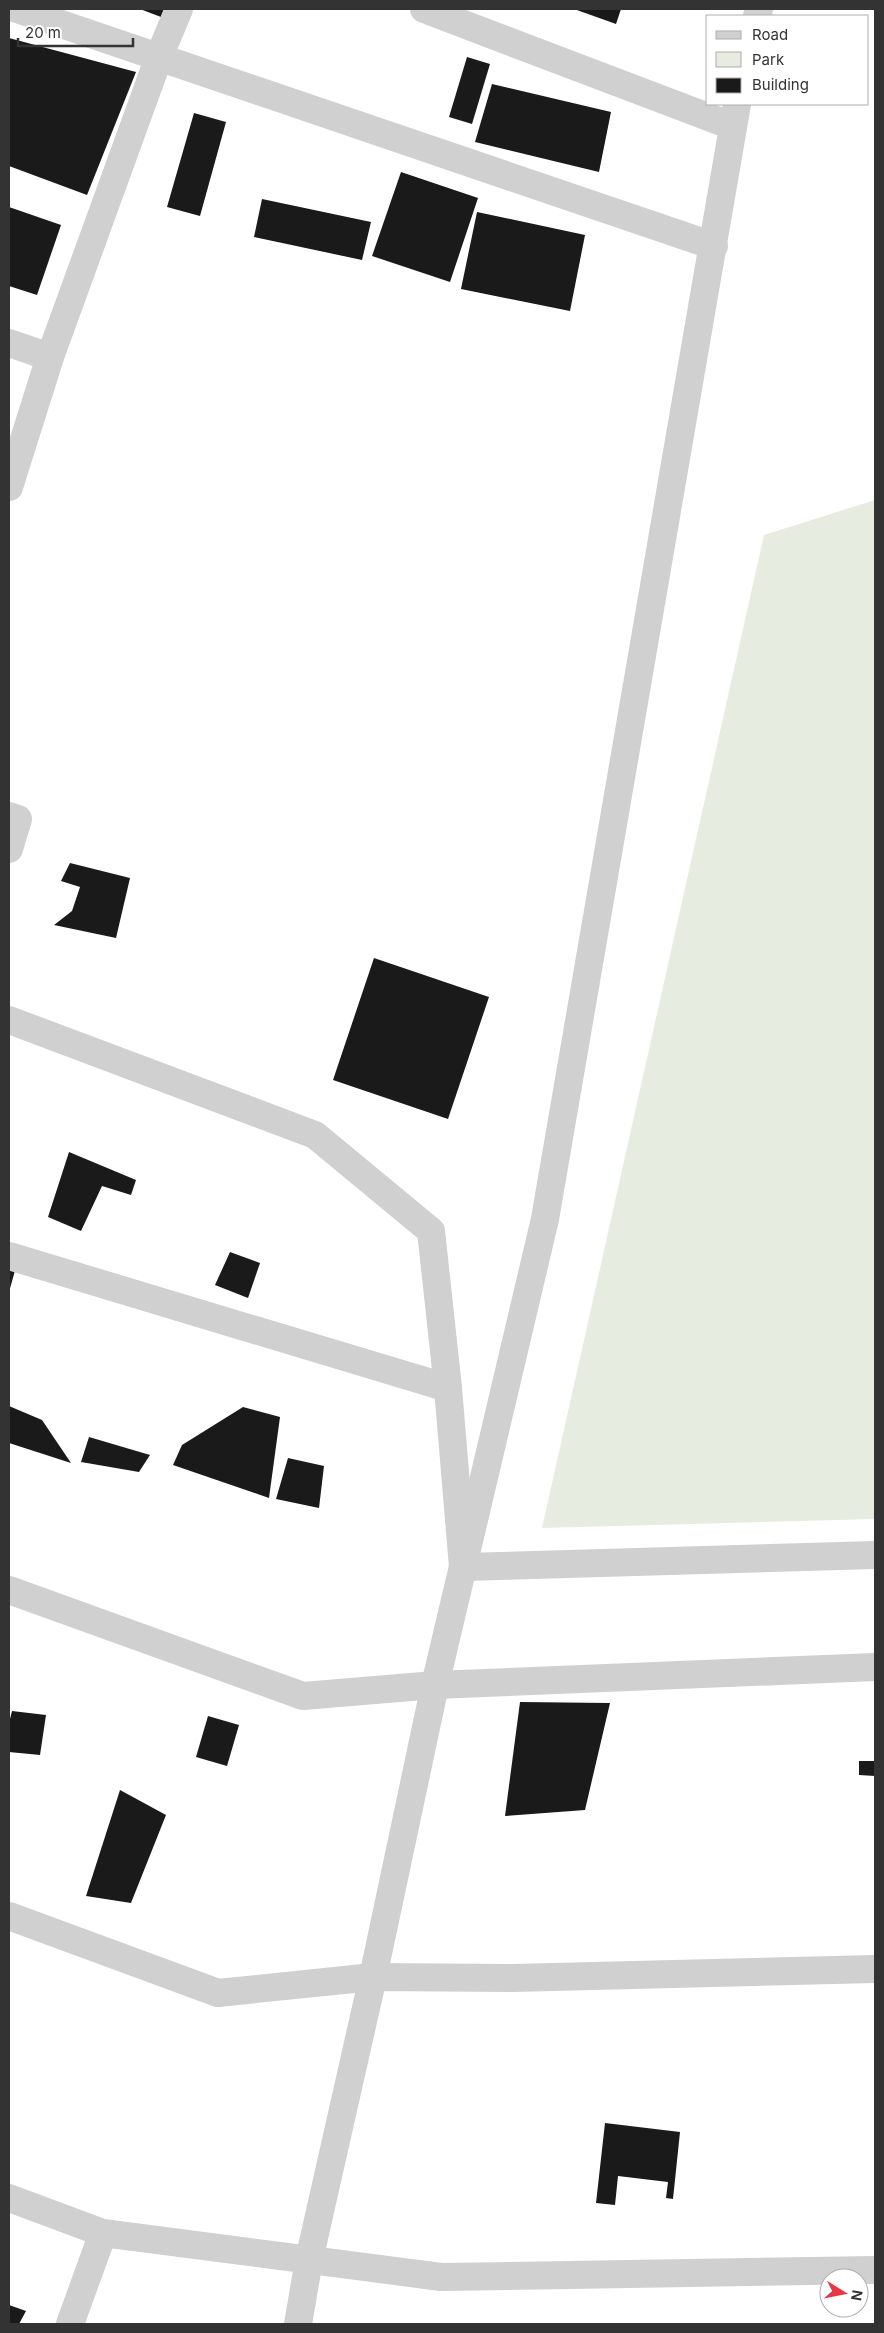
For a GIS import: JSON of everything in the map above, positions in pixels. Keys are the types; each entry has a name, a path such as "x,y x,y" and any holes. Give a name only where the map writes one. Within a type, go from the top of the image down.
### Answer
{"street":[{"path":"17,9 714,246"},
{"path":"9,487 50,357 159,57 179,9"},
{"path":"298,2324 309,2260 373,1977 435,1685 545,1219 714,246 735,115 424,9"},
{"path":"9,343 50,357"},
{"path":"9,816 18,819 9,849"},
{"path":"9,1020 315,1135 431,1232 448,1388 463,1567"},
{"path":"9,1256 448,1388"},
{"path":"463,1567 875,1555"},
{"path":"9,1590 303,1696 435,1685 875,1667"},
{"path":"9,1916 218,1993 373,1977 513,1978 875,1969"},
{"path":"9,2198 103,2233 440,2277 875,2270"},
{"path":"70,2324 103,2233"}],"green space":[{"path":"875,500 875,1519 542,1528 764,535"}],"building":[{"path":"140,9 164,9 161,17"},
{"path":"574,9 621,9 616,24"},
{"path":"9,38 136,72 87,195 9,166"},
{"path":"467,57 490,64 472,124 449,117"},
{"path":"492,84 611,112 599,172 475,142"},
{"path":"194,113 226,122 200,216 167,207"},
{"path":"401,172 478,198 450,282 372,256"},
{"path":"262,199 371,222 362,260 254,237"},
{"path":"9,207 61,225 37,295 9,286"},
{"path":"477,212 585,235 570,311 461,289"},
{"path":"70,863 130,878 116,938 54,925 72,911 80,887 61,881"},
{"path":"374,958 489,997 448,1119 333,1080"},
{"path":"69,1152 136,1180 131,1195 102,1186 81,1231 48,1217"},
{"path":"230,1252 260,1263 248,1298 215,1285"},
{"path":"9,1265 16,1267 9,1292"},
{"path":"9,1406 42,1420 71,1463 9,1443"},
{"path":"243,1407 280,1417 269,1498 173,1465 182,1445"},
{"path":"89,1437 150,1455 139,1472 81,1462"},
{"path":"288,1458 324,1466 319,1508 276,1499"},
{"path":"520,1702 610,1703 585,1810 505,1816"},
{"path":"12,1711 46,1715 40,1755 9,1752 9,1723"},
{"path":"208,1716 239,1725 227,1766 196,1757"},
{"path":"859,1761 875,1761 875,1776 859,1775"},
{"path":"120,1790 166,1815 131,1903 86,1896"},
{"path":"605,2123 680,2132 673,2199 666,2198 668,2182 618,2176 615,2205 596,2203"},
{"path":"9,2305 26,2311 19,2324 9,2324"}]}
